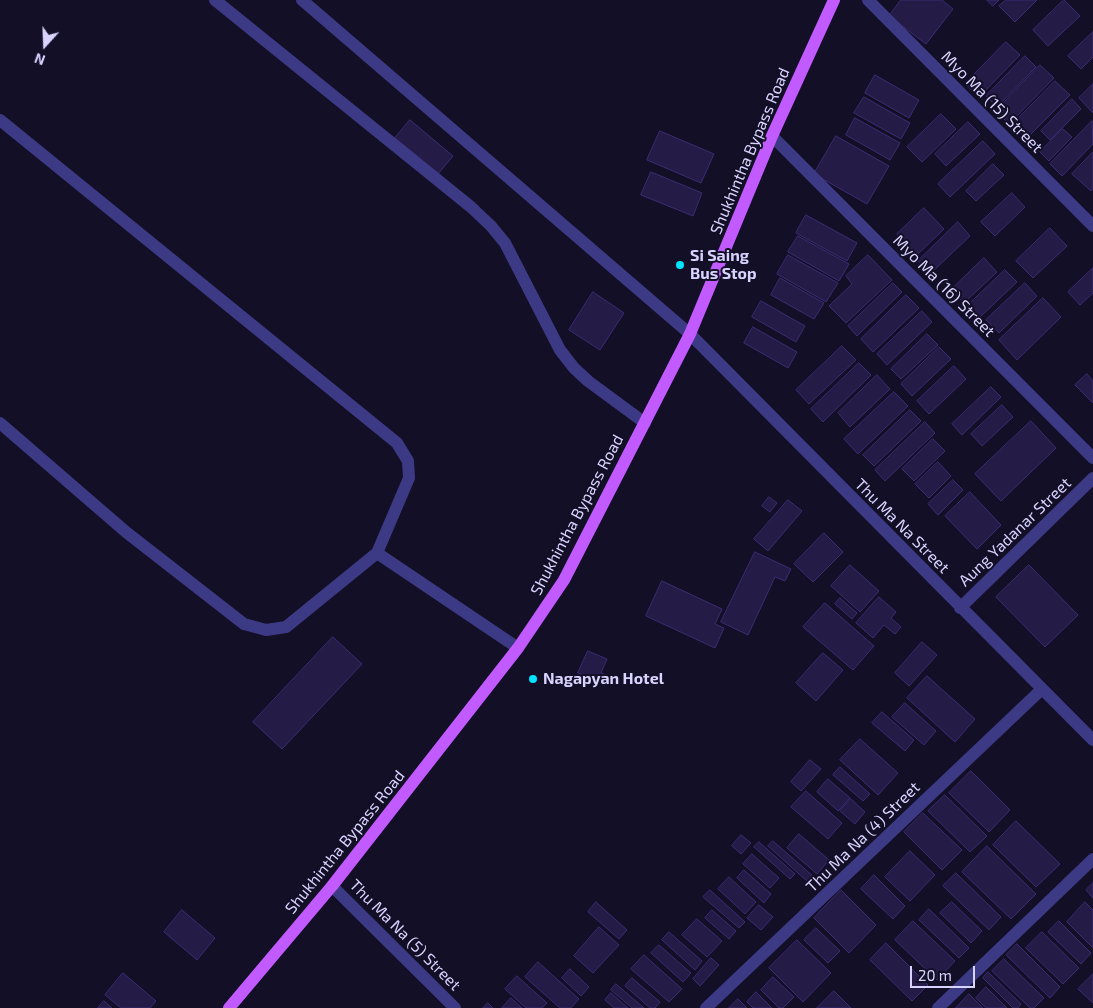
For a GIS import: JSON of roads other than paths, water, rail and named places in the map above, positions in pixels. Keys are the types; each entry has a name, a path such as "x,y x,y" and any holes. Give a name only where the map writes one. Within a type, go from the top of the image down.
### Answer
{"main road":[{"name":"Shukhintha Bypass Road","path":"229,1008 332,886 518,648 564,580 690,334 772,136 834,0"}],"street":[{"path":"215,0 491,226 505,243 560,350 574,368 588,381 645,423"},
{"name":"Thu Ma Na Street","path":"302,0 690,334 1093,740"},
{"name":"Myo Ma (15) Street","path":"868,0 1093,226"},
{"path":"0,120 397,443 408,461 409,478 377,554 286,627 266,630 244,624 126,532 0,424"},
{"name":"Myo Ma (16) Street","path":"772,136 1093,458"},
{"name":"Aung Yadanar Street","path":"960,608 1093,478"},
{"path":"377,554 518,648"},
{"name":"Thu Ma Na (4) Street","path":"706,1008 1042,689"},
{"path":"938,1008 1093,859"},
{"name":"Thu Ma Na (5) Street","path":"332,886 455,1008"}],"place":[{"name":"Si Saing Bus Stop","path":"680,265"},
{"name":"Nagapyan Hotel","path":"533,679"}]}
